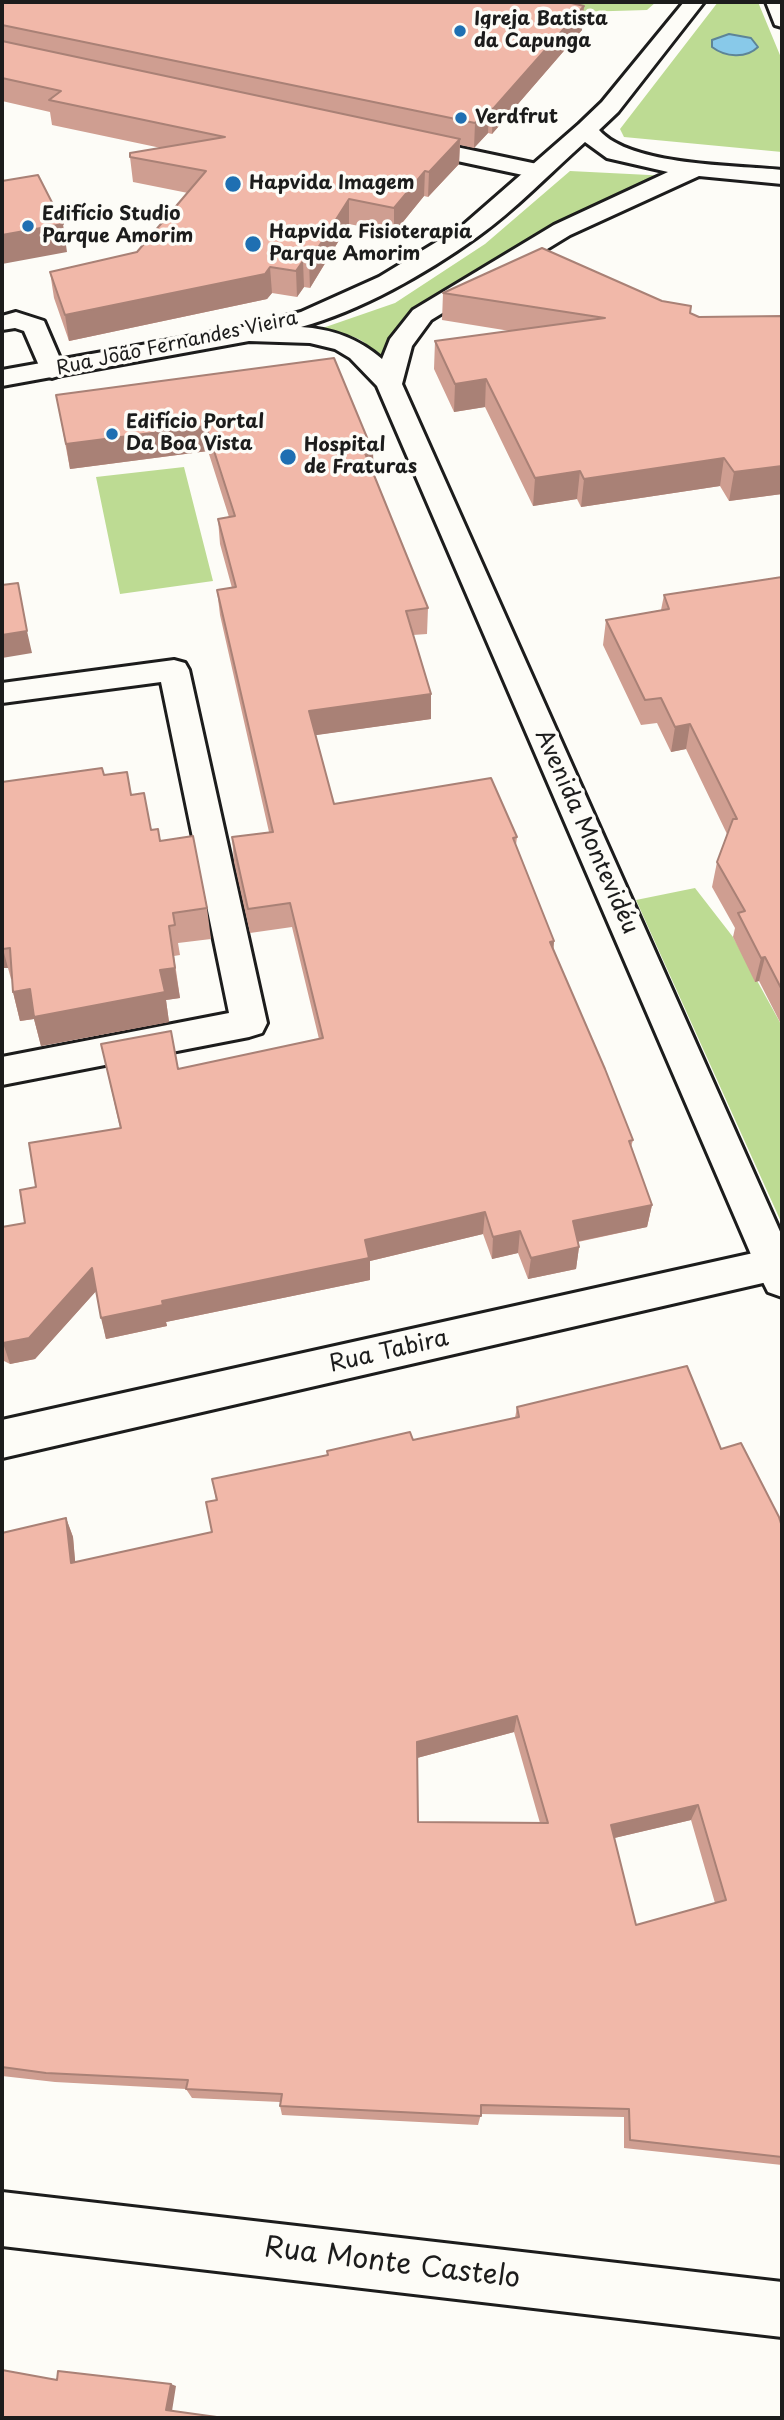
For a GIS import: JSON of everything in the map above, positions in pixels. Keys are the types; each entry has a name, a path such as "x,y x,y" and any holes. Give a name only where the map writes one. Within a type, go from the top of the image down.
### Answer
{"main road":[{"name":"Rua João Fernandes Vieira","path":"2,378 249,333 310,317 351,300 429,259 489,216 537,171 587,130 610,107 694,2"},
{"path":"775,2 782,21"},
{"path":"587,130 602,147 617,154 699,168 782,177"},
{"path":"391,141 537,171"},
{"path":"389,384 395,350 422,315 562,230 699,168"},
{"path":"2,323 16,320 34,326 52,370"},
{"name":"Avenida Montevidéu","path":"249,333 303,335 334,340 357,349 373,362 389,384 779,1272"},
{"path":"2,693 174,670 249,1023 2,1071"},
{"name":"Rua Tabira","path":"2,1439 779,1272"},
{"name":"Rua Monte Castelo","path":"2,2219 782,2310"}],"green space":[{"path":"558,2 656,2 647,10 579,12"},
{"path":"718,2 758,2 782,60 782,152 624,137 620,129"},
{"path":"570,171 669,176 583,209 428,300 393,333 383,364 369,346 354,337 314,331 395,303 485,244"},
{"path":"184,467 213,581 120,594 96,477"},
{"path":"695,888 733,937 782,1026 782,1224 636,900"}],"water":[{"path":"729,34 751,38 758,47 748,53 735,55 712,47 712,40"}],"building":[{"path":"2,2 567,2 584,6 493,109 489,108 475,123 2,25"},
{"path":"2,41 460,139 429,172 425,171 394,208 349,199 309,262 303,261 296,271 270,267 265,274 65,315 50,272 137,252 206,171 130,157 130,153 225,137 49,100 61,91 2,78"},
{"path":"38,175 63,224 2,235 2,181"},
{"path":"542,248 662,301 691,306 690,313 699,317 782,316 782,466 734,472 724,458 584,479 580,471 535,478 486,379 455,384 435,341 605,318 443,293"},
{"path":"334,358 373,452 365,453 428,608 406,611 431,694 309,711 334,804 491,778 517,837 513,838 554,941 550,942 633,1140 629,1141 652,1205 573,1221 579,1247 531,1258 520,1231 493,1237 485,1212 365,1240 369,1258 162,1301 163,1305 101,1318 92,1268 29,1338 3,1343 2,1227 25,1223 20,1190 36,1187 29,1143 121,1128 101,1044 171,1031 178,1069 323,1038 290,903 248,909 232,837 273,832 217,590 236,587 218,519 235,516 206,426 66,444 56,395"},
{"path":"782,577 782,990 765,957 761,958 738,913 745,911 717,862 733,819 737,819 690,724 675,727 661,698 645,700 606,620 669,609 664,595"},
{"path":"18,583 27,631 2,635 2,585"},
{"path":"102,768 104,775 127,772 131,795 144,793 151,830 158,829 160,841 193,836 207,908 173,913 175,925 169,926 175,968 160,970 165,992 34,1017 30,989 13,992 10,948 3,949 2,782"},
{"path":"687,1366 721,1449 741,1443 779,1517 782,1527 782,2157 630,2140 629,2109 481,2105 481,2116 280,2106 282,2094 186,2089 188,2080 46,2073 2,2067 2,1533 66,1518 71,1563 212,1532 206,1502 217,1500 212,1479 328,1455 327,1451 410,1432 413,1440 519,1417 517,1407","holes":["517,1716 548,1823 418,1822 417,1742","698,1805 726,1900 636,1925 611,1825"]},
{"path":"2,2370 57,2380 58,2371 171,2384 166,2410 224,2418 2,2418"}],"place":[{"name":"Igreja Batista da Capunga","path":"460,31"},
{"name":"Verdfrut","path":"461,118"},
{"name":"Hapvida Imagem","path":"233,184"},
{"name":"Edifício Studio Parque Amorim","path":"28,226"},
{"name":"Hapvida Fisioterapia Parque Amorim","path":"253,244"},
{"name":"Edifício Portal Da Boa Vista","path":"112,434"},
{"name":"Hospital de Fraturas","path":"288,457"}]}
